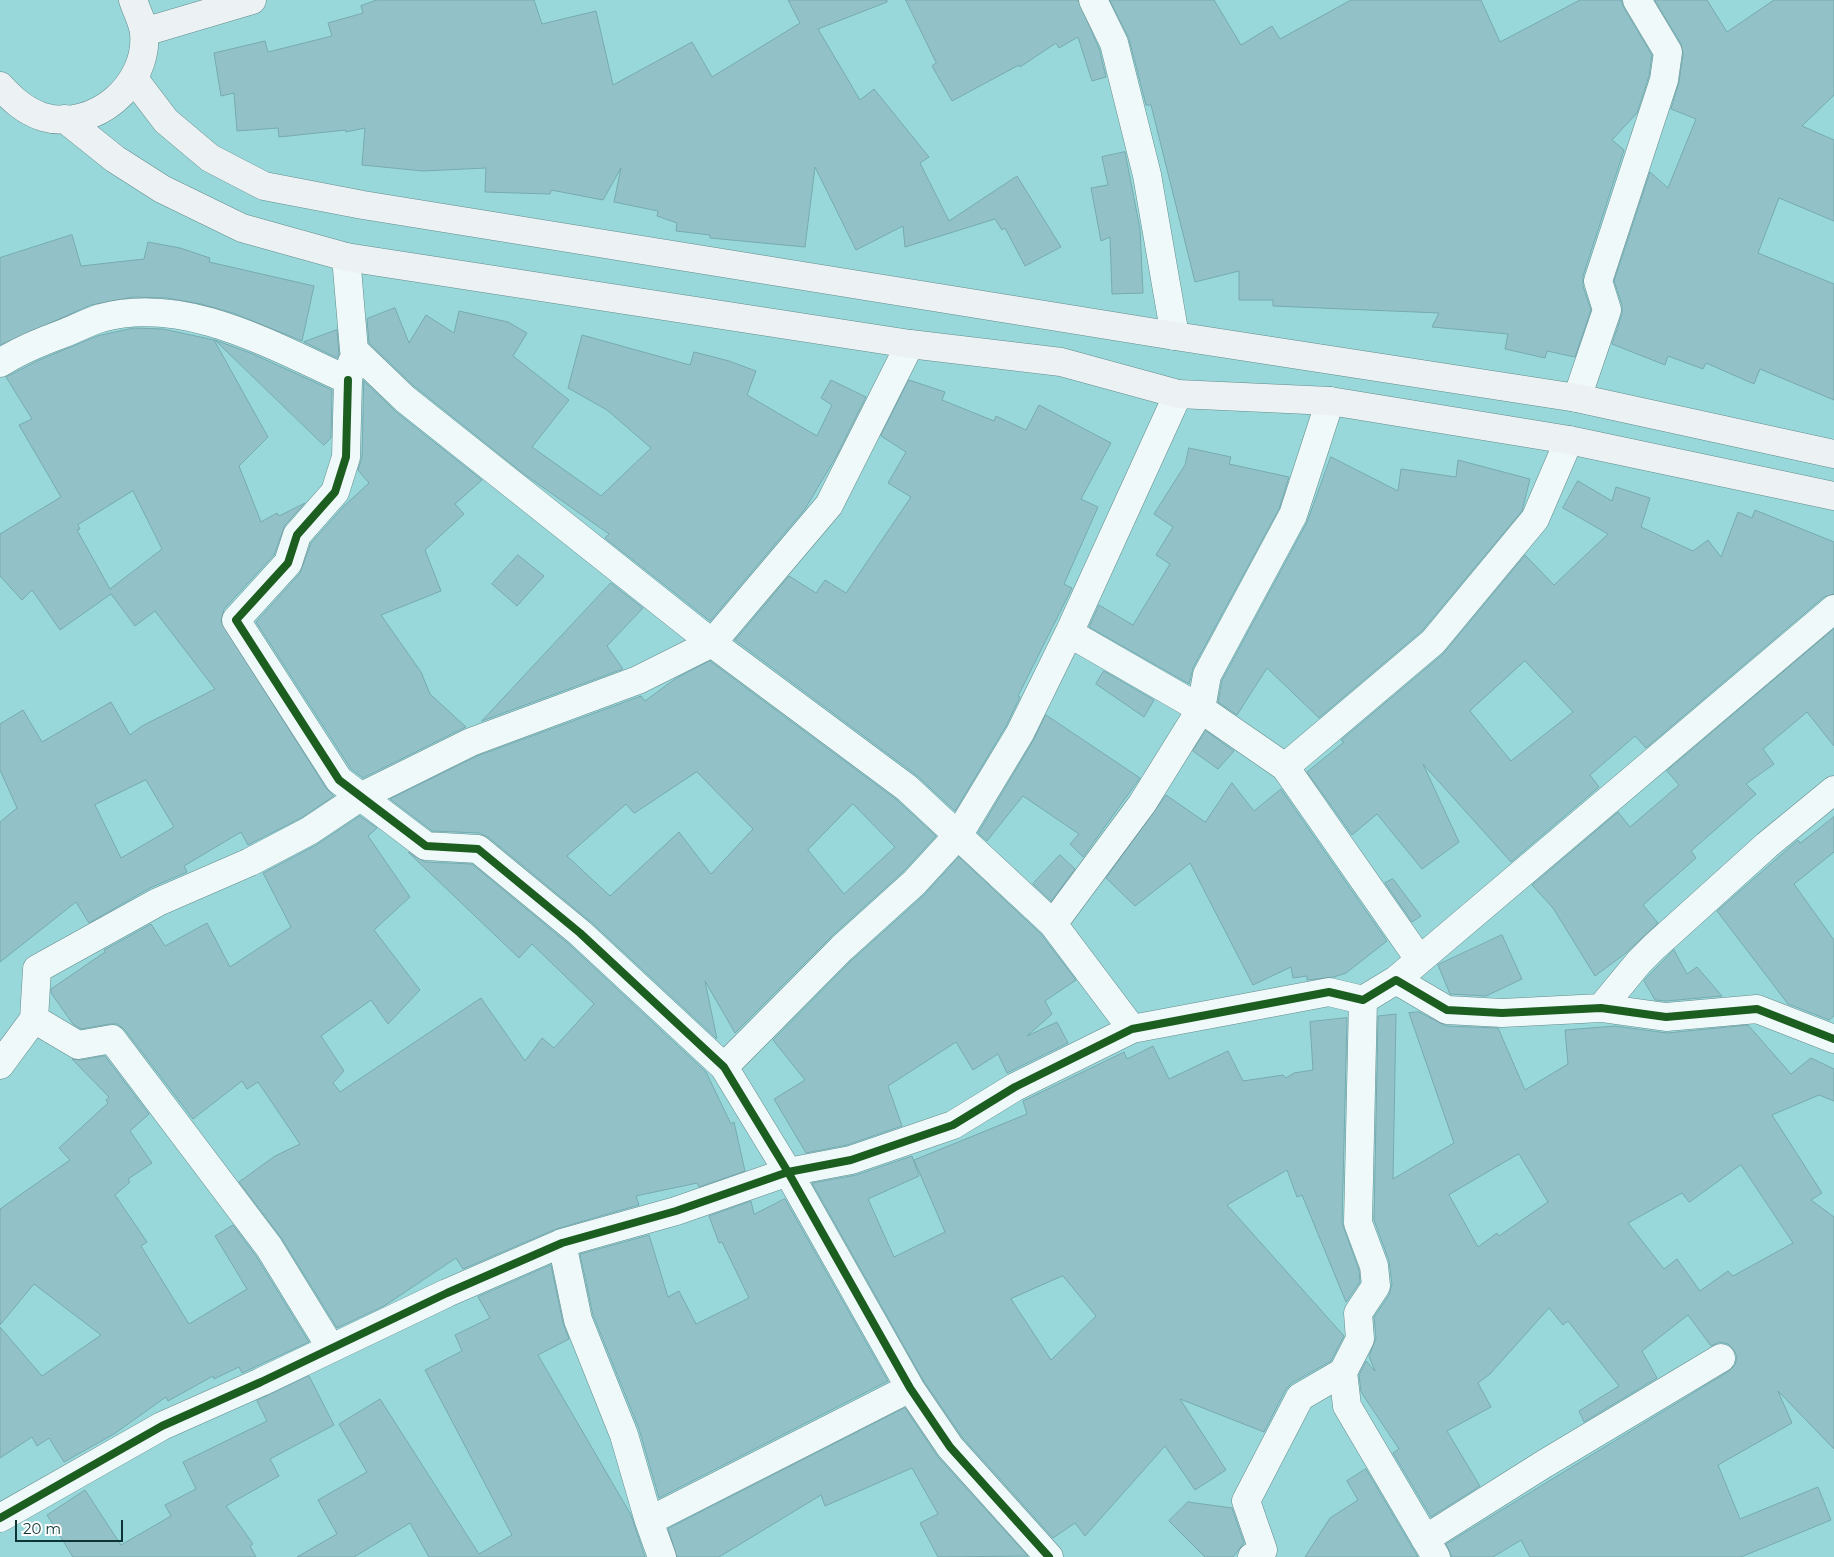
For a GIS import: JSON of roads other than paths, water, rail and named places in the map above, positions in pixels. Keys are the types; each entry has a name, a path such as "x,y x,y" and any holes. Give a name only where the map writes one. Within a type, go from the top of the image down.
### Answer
{"main road":[{"path":"0,86 21,107 44,117 65,119 85,117 112,104 134,79 141,62 144,32 133,0"},
{"path":"144,32 252,0"},
{"path":"134,79 166,121 210,158 264,186 373,207 1176,336 1577,398 1834,454"},
{"path":"65,119 115,160 162,189 242,228 346,257 910,344 1061,362 1178,394 1330,401 1569,440 1834,496"}],"street":[{"path":"1093,0 1114,43 1145,165 1176,336"},
{"path":"1577,398 1607,310 1598,281 1664,80 1668,52 1637,0"},
{"path":"346,257 354,350 348,380 346,457 335,492 297,535 288,563 236,620 339,780 426,846 478,850 580,933 724,1067 788,1172 910,1388 950,1448 1049,1557"},
{"path":"0,363 20,350 101,318 145,312 198,319 253,338 348,380"},
{"path":"0,1065 34,1019 37,969 158,902 275,849 309,831 360,797 471,742 638,680 712,643 829,506 910,344"},
{"path":"354,350 405,399 712,643 907,788 959,834 1053,924 1132,1029"},
{"path":"724,1067 842,948 914,883 959,834 1020,733 1069,633 1178,394"},
{"path":"1053,924 1142,804 1201,709 1207,675 1293,515 1330,401"},
{"path":"1285,767 1433,642 1535,519 1569,440"},
{"path":"0,1518 162,1426 447,1293 562,1243 676,1211 788,1172 851,1160 953,1125 1015,1087 1132,1029 1329,992 1363,1000 1396,980 1834,609"},
{"path":"1069,633 1201,709 1285,767 1419,959"},
{"path":"1601,1008 1654,947 1767,845 1833,793"},
{"path":"1396,980 1447,1010 1502,1013 1601,1008 1666,1017 1757,1009 1834,1039"},
{"path":"1252,1557 1262,1550 1246,1501 1300,1397 1343,1372 1360,1339 1358,1314 1376,1286 1374,1266 1358,1223 1363,1000"},
{"path":"34,1019 78,1045 112,1039 270,1247 331,1348"},
{"path":"562,1243 578,1320 624,1435 649,1522 662,1557"},
{"path":"1343,1372 1347,1406 1430,1548 1544,1464 1721,1358"},
{"path":"649,1522 910,1388"}]}
